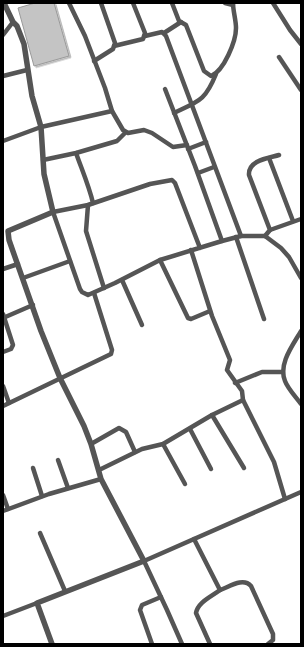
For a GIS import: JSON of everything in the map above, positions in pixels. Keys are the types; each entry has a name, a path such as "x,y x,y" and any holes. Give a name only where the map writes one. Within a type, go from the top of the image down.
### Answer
{"street":[{"path":"4,3 22,37 32,96 41,127 44,174 53,212 82,292 88,295 94,293 160,260 239,237 265,236 285,252 301,278"},
{"path":"69,3 85,36 105,88 112,111 125,133"},
{"path":"94,61 113,49 115,43 101,3"},
{"path":"133,3 146,33 145,36"},
{"path":"172,3 181,22 186,25 204,71 211,76 216,74"},
{"path":"174,113 202,99 209,91 233,42 236,34 236,26 233,4 224,3"},
{"path":"273,3 301,44"},
{"path":"3,35 13,22"},
{"path":"114,46 143,39 145,36 164,33 181,22"},
{"path":"164,33 206,142 239,237 264,319"},
{"path":"279,57 301,90"},
{"path":"3,76 27,70"},
{"path":"165,89 198,173 222,241"},
{"path":"3,141 41,127 112,111"},
{"path":"44,160 76,153 117,141 125,133 144,130 152,133 174,147 188,147 206,142"},
{"path":"76,153 89,186 93,203"},
{"path":"270,230 249,175 249,170 251,166 257,162 279,155"},
{"path":"269,158 293,221"},
{"path":"198,173 214,167"},
{"path":"182,644 144,561 101,479 91,444 84,426 60,378 41,331 18,264 5,232 53,212 88,205 150,184 172,180 176,183 200,248"},
{"path":"88,205 86,231 104,288"},
{"path":"265,236 270,230 301,219"},
{"path":"191,250 210,311 230,360 227,370 242,391 243,400 274,462 285,499"},
{"path":"160,260 188,318 210,311"},
{"path":"23,278 70,261"},
{"path":"3,269 18,264"},
{"path":"122,280 142,325"},
{"path":"3,406 109,356 112,352 94,293"},
{"path":"3,352 11,349 13,345 3,316 33,306"},
{"path":"301,331 286,359 282,372 285,381 301,404"},
{"path":"235,382 262,372 282,372"},
{"path":"3,386 9,403"},
{"path":"99,470 135,452 163,444 243,400"},
{"path":"212,416 244,468"},
{"path":"91,444 120,428 126,432 135,452"},
{"path":"190,429 211,469"},
{"path":"163,444 185,484"},
{"path":"58,460 68,488"},
{"path":"33,468 42,496"},
{"path":"3,511 42,496 101,479"},
{"path":"3,616 144,561 301,492"},
{"path":"3,495 8,509"},
{"path":"40,533 65,591"},
{"path":"194,539 220,590"},
{"path":"210,644 196,613 197,608 220,590 242,582 249,583 251,586 273,634 273,640 268,644"},
{"path":"152,644 140,610 142,605 161,598"},
{"path":"37,602 52,644"}],"building":[{"path":"35,3 54,3 69,56 34,66 18,8"}]}
